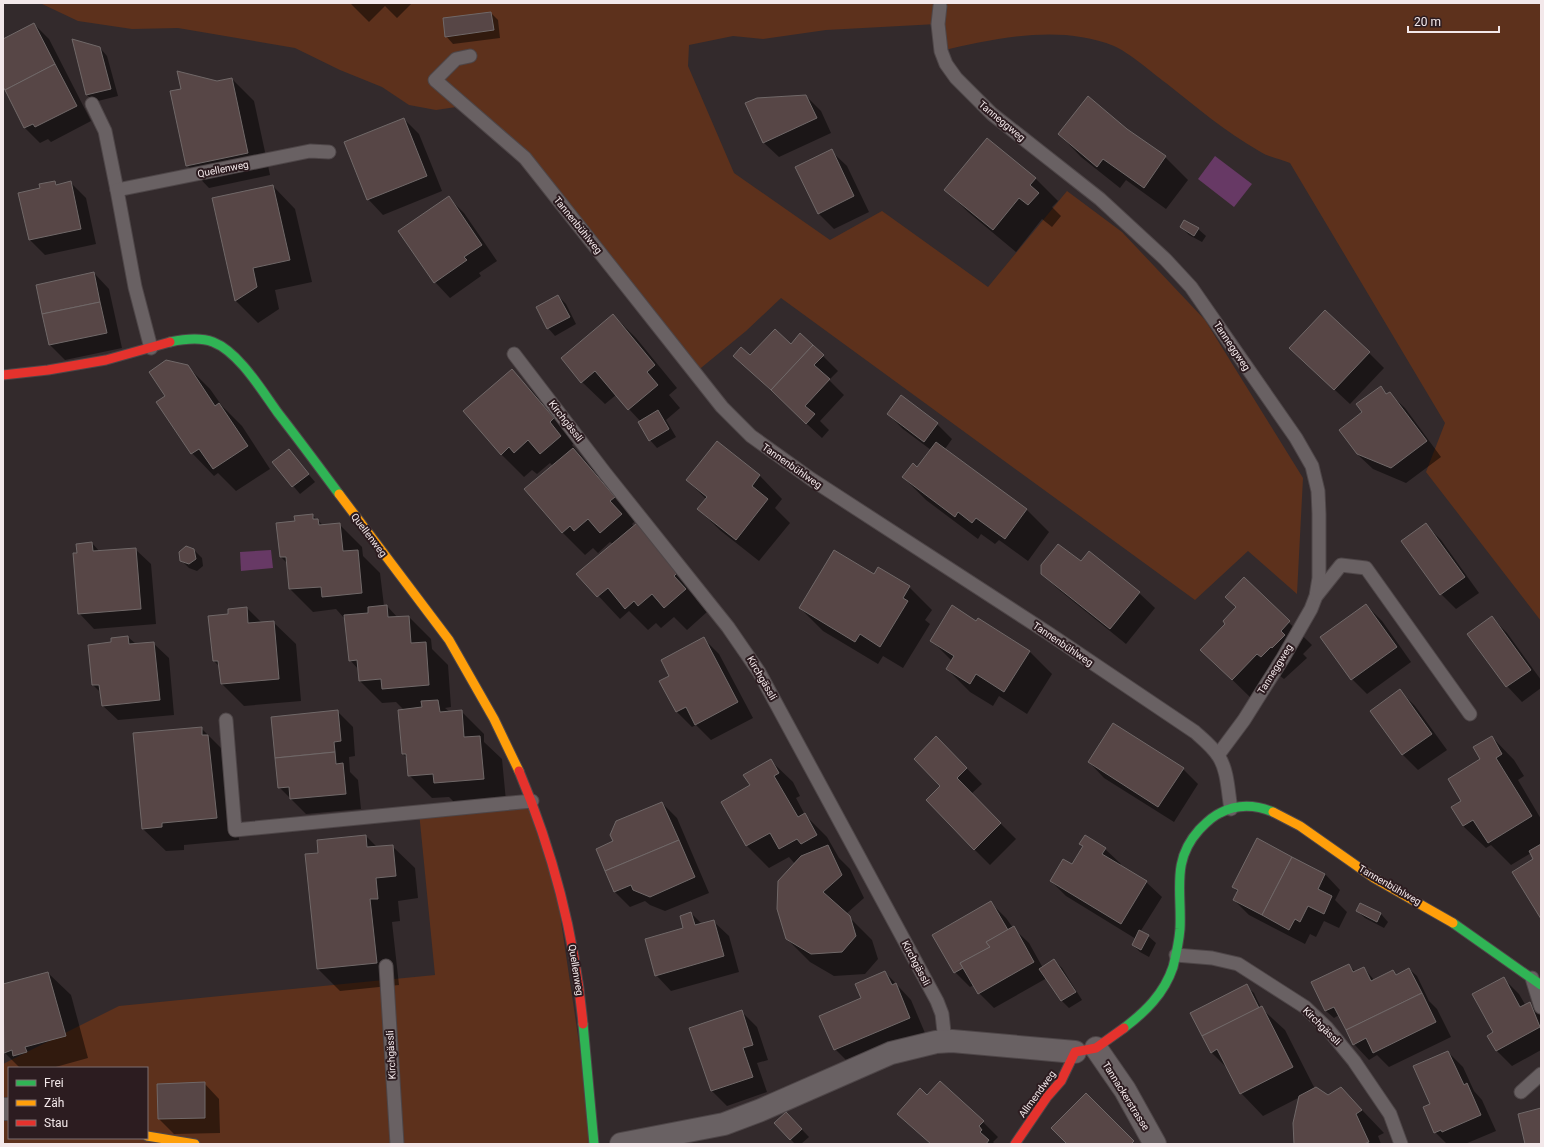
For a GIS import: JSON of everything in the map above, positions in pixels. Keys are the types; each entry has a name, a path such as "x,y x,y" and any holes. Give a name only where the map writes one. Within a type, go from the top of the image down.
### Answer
{"street":[{"name":"Quellenweg","path":"3,375 80,366 151,348 182,338 209,340 227,350 247,372 449,640 478,687 509,746 532,801 551,854 570,931 577,972 594,1144"},
{"name":"Tannenbühlweg","path":"1096,1048 1136,1020 1151,1006 1162,992 1173,968 1180,929 1179,885 1184,851 1209,819 1220,812 1245,806 1256,807 1281,815 1374,878 1440,915 1498,953 1537,981"},
{"path":"621,1144 724,1124 761,1110 891,1053 936,1042 945,1041 1075,1052 1091,1051 1096,1048"},
{"name":"Tannackerstrasse","path":"1096,1048 1124,1090 1155,1144"},
{"name":"Allmendweg","path":"1014,1144 1047,1097 1061,1081 1075,1052"},
{"path":"148,1136 195,1144"}],"lane":[{"name":"Tanneggweg","path":"940,6 938,24 941,51 946,64 956,78 992,114 1100,199 1165,259 1203,302 1296,438 1312,466 1318,491 1319,578 1316,596 1311,609 1279,664 1244,720 1218,755"},
{"name":"Tannenbühlweg","path":"470,56 456,59 435,80 463,106 525,158 722,407 751,436 811,479 1048,633 1195,732 1218,755 1224,770 1231,809"},
{"path":"92,104 105,131 135,287 151,348"},
{"name":"Quellenweg","path":"117,190 310,151 329,152"},
{"name":"Kirchgässli","path":"514,354 728,627 759,672 937,1001 942,1014 945,1041"},
{"path":"1316,596 1341,565 1366,568 1470,714"},
{"path":"226,720 235,830 532,801"},
{"name":"Kirchgässli","path":"1176,955 1212,958 1238,964 1305,1007 1327,1028 1354,1061 1390,1114 1401,1144"},
{"name":"Kirchgässli","path":"386,966 397,1144"},
{"path":"1537,981 1541,1007"},
{"path":"1521,1092 1541,1074"}],"shaded area":[{"path":"40,3 1541,3 1541,621 1426,472 1445,423 1290,163 1263,153 1247,144 1200,110 1140,63 1114,46 1093,39 1050,34 1006,38 941,51 937,24 826,30 763,39 733,36 689,45 688,66 734,173 830,240 882,211 988,287 1067,191 1122,232 1205,320 1303,478 1297,594 1248,551 1195,600 781,298 746,331 696,372 525,158 463,106 436,110 409,105 382,87 340,70 295,48 178,28 132,29 78,21"},
{"path":"1215,156 1252,184 1234,207 1198,179"},
{"path":"271,550 273,568 241,571 240,552"},
{"path":"532,801 551,854 594,1144 3,1144 3,1064 119,1006 435,975 419,812"}],"building":[{"path":"491,12 494,30 445,37 443,18"},
{"path":"34,23 55,64 5,90 3,87 3,39"},
{"path":"72,39 100,47 111,89 86,95"},
{"path":"55,64 77,106 35,127 33,124 24,128 5,90"},
{"path":"177,71 217,81 232,78 248,153 186,166 170,91 181,89"},
{"path":"806,95 817,118 763,143 745,103 757,98"},
{"path":"1088,96 1127,129 1166,156 1144,188 1103,159 1097,167 1058,134"},
{"path":"404,118 427,176 367,200 344,142"},
{"path":"987,138 1036,178 1030,185 1039,193 1028,205 1019,198 993,230 944,190"},
{"path":"832,149 854,196 818,214 795,167"},
{"path":"55,181 56,185 71,181 81,229 29,240 18,193 40,188 39,184"},
{"path":"273,185 290,260 253,268 257,287 235,301 212,198"},
{"path":"449,196 482,245 464,257 467,260 434,283 398,231"},
{"path":"1184,220 1199,228 1194,236 1180,227"},
{"path":"94,272 100,302 42,314 36,285"},
{"path":"558,295 570,317 547,329 536,307"},
{"path":"100,302 107,333 49,345 42,314"},
{"path":"1325,310 1370,352 1334,390 1289,348"},
{"path":"613,314 655,365 647,372 658,385 628,410 595,371 581,383 561,358"},
{"path":"775,329 791,344 800,333 813,345 771,390 733,356 741,347 750,355"},
{"path":"813,345 824,355 814,365 830,379 805,406 815,414 806,424 771,390"},
{"path":"166,360 188,365 215,406 219,403 248,446 213,469 199,449 191,454 156,402 165,396 149,372"},
{"path":"512,369 554,418 550,422 561,436 540,454 528,440 514,453 509,447 501,455 463,411"},
{"path":"1381,386 1386,394 1390,392 1427,441 1391,468 1357,454 1339,430 1362,412 1356,404"},
{"path":"901,395 938,423 924,442 887,414"},
{"path":"658,410 669,429 649,441 638,422"},
{"path":"717,441 760,475 752,486 768,499 736,540 697,509 707,497 686,480"},
{"path":"936,442 1027,509 1005,539 976,518 972,523 958,512 955,517 902,477 913,463 917,467"},
{"path":"573,448 615,497 610,501 622,514 600,533 588,519 574,531 570,526 562,533 524,489"},
{"path":"289,449 309,474 292,487 272,462"},
{"path":"313,514 313,519 318,519 319,525 340,523 343,551 358,550 362,593 322,597 321,587 289,589 286,557 280,557 276,523 295,521 294,516"},
{"path":"637,523 678,572 674,576 686,589 664,608 652,594 638,606 634,601 625,609 608,588 597,597 576,574"},
{"path":"1426,523 1465,577 1440,595 1401,541"},
{"path":"92,542 93,551 136,548 141,609 78,614 73,553 77,553 76,544"},
{"path":"1058,544 1081,561 1089,551 1140,592 1110,629 1041,574 1041,565"},
{"path":"186,546 194,549 196,559 189,564 180,561 179,552"},
{"path":"834,550 874,574 878,567 910,586 903,598 908,601 880,647 860,634 855,642 799,608"},
{"path":"1244,577 1290,621 1281,631 1285,635 1261,657 1257,654 1232,680 1200,650 1225,624 1223,621 1236,607 1225,597"},
{"path":"1366,604 1397,647 1351,680 1320,637"},
{"path":"387,605 388,617 409,616 411,643 426,642 429,685 382,689 381,679 359,681 357,660 349,661 344,615 368,613 368,607"},
{"path":"952,605 976,621 978,618 1030,651 1004,692 976,674 970,684 946,669 954,656 930,641"},
{"path":"247,607 248,623 274,621 279,679 221,684 218,661 213,661 208,616 228,614 228,609"},
{"path":"1492,616 1531,670 1506,687 1467,634"},
{"path":"128,636 129,644 154,642 160,700 102,706 99,685 92,685 88,645 111,642 111,638"},
{"path":"704,637 738,702 695,725 686,707 676,712 659,681 669,676 661,660"},
{"path":"1400,689 1432,734 1402,755 1370,711"},
{"path":"438,700 440,712 462,710 464,737 480,736 484,779 434,783 433,774 408,776 406,754 402,754 398,710 422,707 421,701"},
{"path":"338,710 341,741 334,742 335,752 275,758 271,717"},
{"path":"1113,723 1184,768 1158,807 1088,762"},
{"path":"202,727 202,735 208,735 217,818 162,823 162,827 142,829 133,733"},
{"path":"936,736 967,768 957,778 1001,823 974,850 926,800 940,786 914,759"},
{"path":"1492,736 1502,754 1496,758 1532,816 1488,843 1473,820 1463,826 1451,807 1461,801 1448,779 1480,759 1473,747"},
{"path":"335,752 336,764 343,763 346,794 290,799 289,787 278,788 275,758"},
{"path":"771,759 779,773 774,776 798,817 805,813 817,835 801,844 797,839 779,849 770,833 746,846 721,802 750,785 743,775"},
{"path":"662,802 679,840 605,871 596,849 613,841 610,835 616,821"},
{"path":"366,835 367,847 393,845 396,876 376,878 378,899 370,899 377,963 317,969 305,854 318,853 317,840"},
{"path":"1085,835 1106,848 1102,854 1147,881 1121,924 1050,881 1063,859 1072,864 1083,846 1079,844"},
{"path":"1257,838 1292,857 1262,915 1233,900 1238,890 1232,887"},
{"path":"679,840 695,877 650,897 633,890 631,885 614,892 605,871"},
{"path":"1541,844 1541,919 1512,872 1533,859 1529,851"},
{"path":"828,845 842,875 823,892 850,916 856,936 842,952 811,954 786,939 777,909 778,881 801,856"},
{"path":"1292,857 1325,874 1318,889 1332,896 1324,914 1308,906 1300,922 1295,919 1289,930 1262,915"},
{"path":"991,901 1008,930 986,942 990,947 960,963 963,968 954,973 932,935"},
{"path":"1360,903 1381,913 1377,922 1356,911"},
{"path":"691,912 695,925 714,920 724,956 655,976 645,939 683,928 680,916"},
{"path":"1014,926 1034,962 978,994 960,963 990,947 986,942"},
{"path":"1139,930 1149,935 1141,950 1132,945"},
{"path":"1054,959 1076,992 1061,1001 1039,969"},
{"path":"1349,964 1353,972 1364,967 1371,981 1393,970 1396,975 1409,968 1422,993 1346,1030 1334,1007 1325,1011 1311,982"},
{"path":"885,971 892,985 896,983 910,1018 834,1050 819,1016 861,998 855,984"},
{"path":"48,972 66,1036 25,1047 27,1052 13,1056 12,1050 4,1053 3,984"},
{"path":"1504,977 1520,1007 1530,1002 1540,1027 1496,1051 1487,1036 1493,1032 1472,994"},
{"path":"1247,984 1259,1008 1202,1036 1190,1013"},
{"path":"1422,993 1436,1022 1373,1053 1366,1038 1353,1045 1346,1030"},
{"path":"1262,1006 1293,1067 1240,1094 1217,1049 1211,1053 1202,1036"},
{"path":"742,1010 753,1045 743,1048 753,1077 711,1091 689,1028"},
{"path":"1448,1051 1464,1085 1467,1083 1481,1115 1442,1132 1441,1130 1434,1133 1423,1107 1430,1104 1413,1066"},
{"path":"940,1081 984,1121 979,1126 982,1130 980,1132 989,1140 986,1144 931,1144 897,1114 920,1088 927,1095"},
{"path":"205,1082 205,1118 158,1119 157,1084"},
{"path":"1316,1087 1328,1095 1341,1087 1362,1110 1356,1114 1369,1142 1364,1144 1294,1144 1293,1123 1299,1096"},
{"path":"1086,1093 1134,1141 1131,1144 1067,1144 1051,1128"},
{"path":"1541,1108 1541,1144 1525,1144 1518,1114"},
{"path":"786,1112 802,1129 790,1140 774,1123"}],"traffic: fast":[{"path":"170,342 203,339 223,347 232,354 249,373 339,494"},
{"path":"1124,1028 1153,1002 1164,986 1173,967 1180,929 1181,865 1184,853 1190,842 1208,821 1226,810 1246,806 1273,812"},
{"path":"1453,923 1541,985"},
{"path":"583,1024 594,1144"}],"traffic: slow":[{"path":"339,494 449,640 494,719 519,771"},
{"path":"1273,812 1300,826 1374,878 1453,923"},
{"path":"148,1136 195,1144"}],"traffic: jam":[{"path":"3,375 48,370 106,360 170,342"},
{"path":"519,771 542,832 561,895 574,959 583,1024"},
{"path":"1015,1144 1047,1097 1061,1081 1075,1052 1096,1048 1124,1028"}]}
